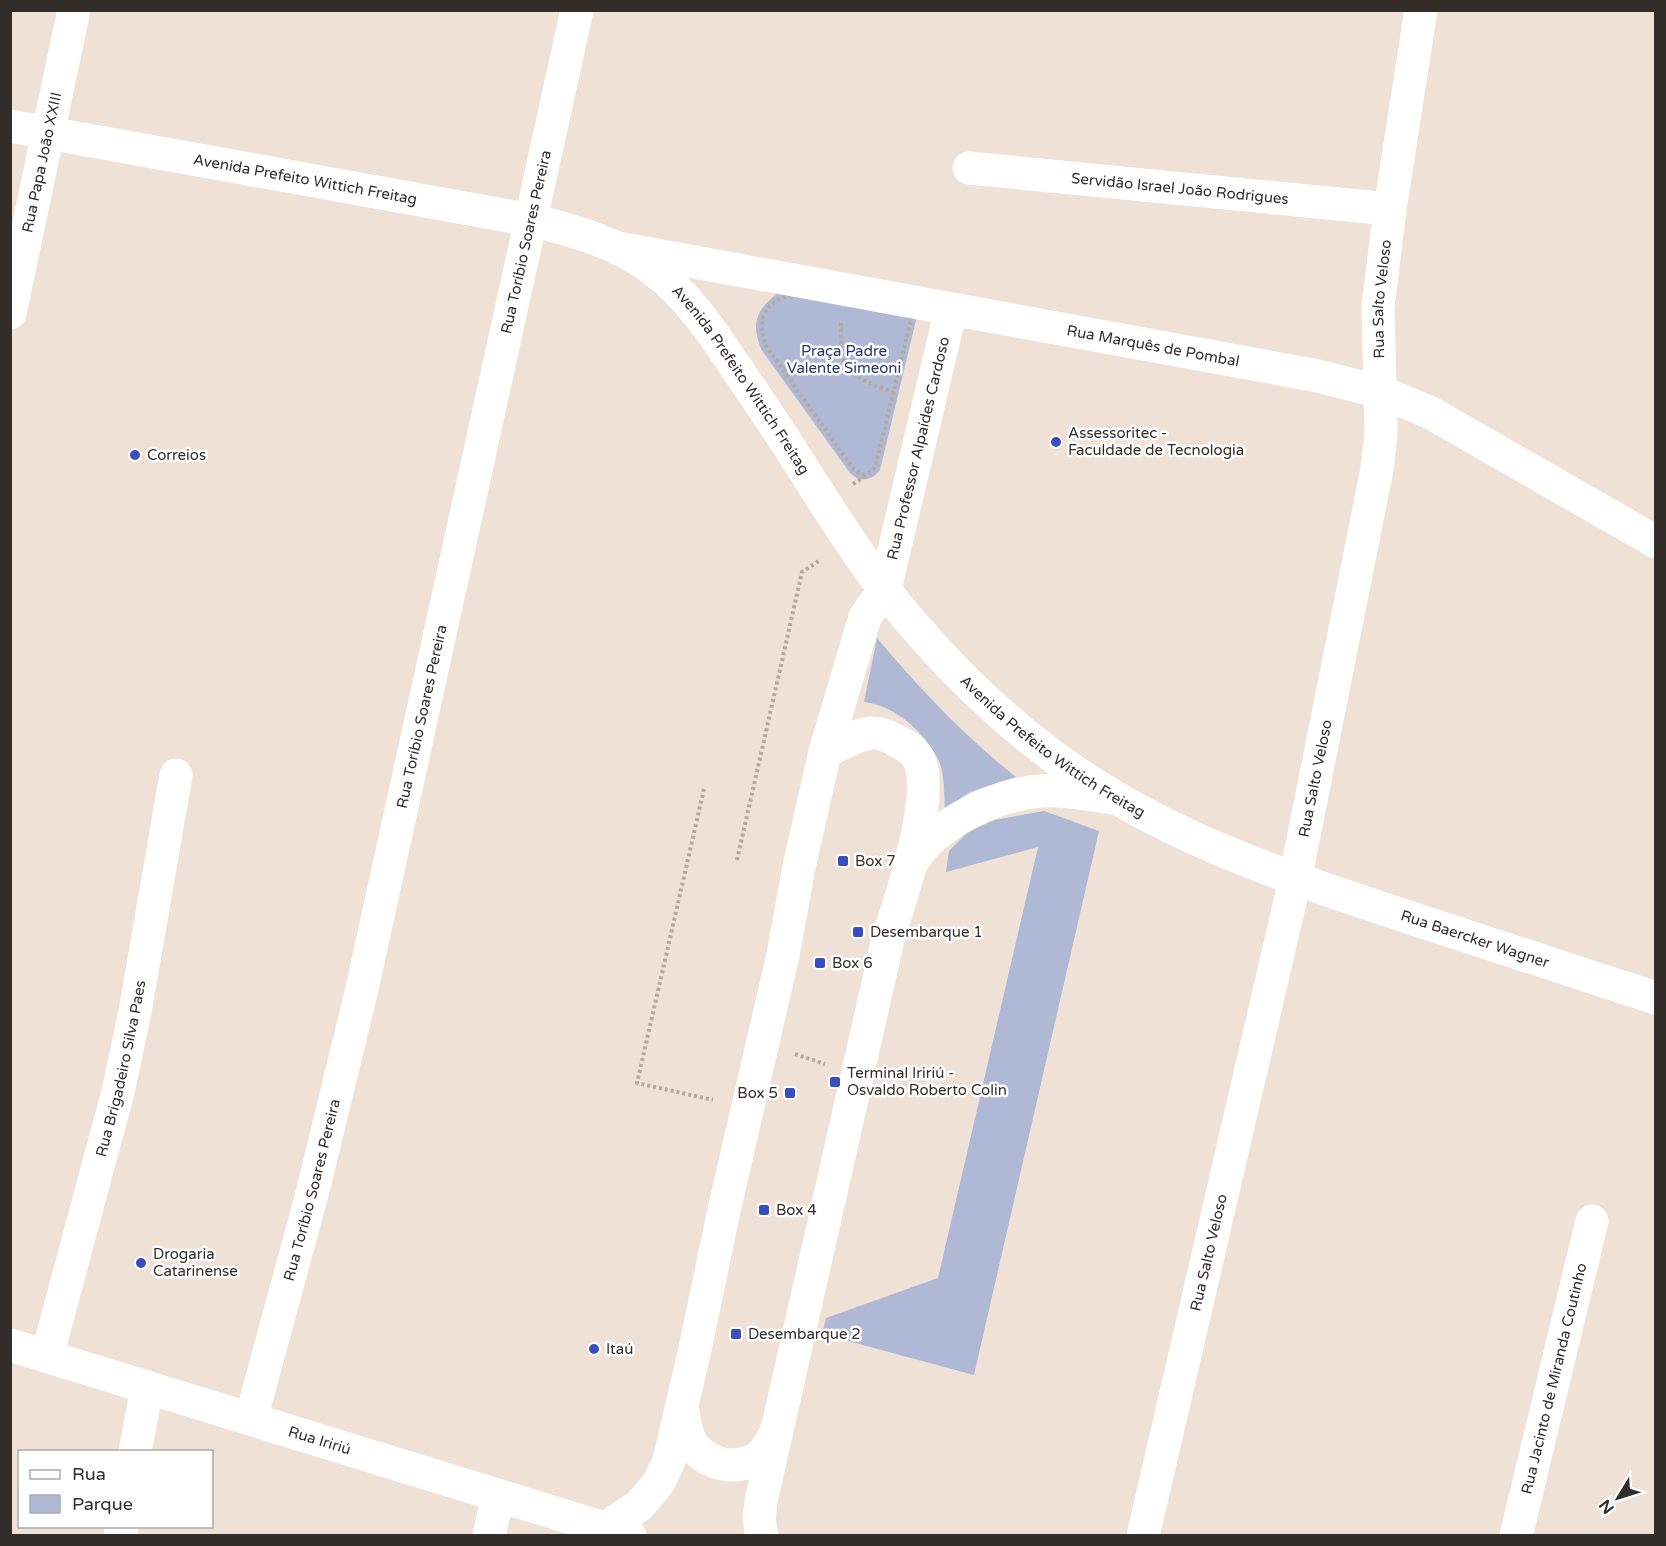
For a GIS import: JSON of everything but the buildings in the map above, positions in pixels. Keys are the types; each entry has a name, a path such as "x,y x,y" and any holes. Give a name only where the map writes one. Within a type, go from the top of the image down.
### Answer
{"street":[{"name":"Rua Papa João XXIII","path":"10,313 74,10"},
{"name":"Rua Toríbio Soares Pereira","path":"251,1419 313,1190 361,993 577,10"},
{"name":"Rua Salto Veloso","path":"1143,1536 1295,880 1377,469 1381,434 1378,307 1390,209 1421,10"},
{"name":"Avenida Prefeito Wittich Freitag","path":"10,126 531,220 583,233 618,248 656,271 692,305 885,589 909,620 995,709 1050,754 1114,798 1168,828 1295,880"},
{"name":"Servidão Israel João Rodrigues","path":"969,168 1390,209"},
{"name":"Rua Marquês de Pombal","path":"618,248 1318,376 1381,392 1431,413 1656,542"},
{"name":"Rua Professor Alpaídes Cardoso","path":"885,589 951,309"},
{"path":"618,1532 659,1482 669,1461 783,955 799,867 825,752 865,617 885,589"},
{"path":"762,1536 759,1520 761,1501 889,936 912,862 923,797 923,772 918,758 909,747 888,736 874,732 825,752"},
{"name":"Rua Brigadeiro Silva Paes","path":"47,1356 120,1080 135,1012 176,775"},
{"path":"912,862 931,838 951,823 976,809 1004,798 1042,790 1114,798"},
{"name":"Rua Baercker Wagner","path":"1295,880 1656,998"},
{"name":"Rua Jacinto de Miranda Coutinho","path":"1516,1536 1592,1221"},
{"name":"Rua Iririú","path":"10,1345 618,1532"},
{"path":"135,1450 147,1387"},
{"path":"682,1406 691,1442 705,1457 722,1465 743,1464 757,1458 768,1449 777,1430"},
{"path":"489,1536 498,1495"}],"path":[{"path":"794,294 839,302 912,316 875,467 866,475 859,474 766,346 761,333 765,313 780,298 794,294"},
{"path":"839,302 843,358 859,378 894,393"},
{"path":"737,860 802,572 823,558"},
{"path":"704,789 637,1083 717,1101"},
{"path":"763,1044 858,1075"}],"green space":[{"name":"Praça Padre Valente Simeoni","path":"778,293 918,312 880,470 870,478 858,478 850,473 761,349 756,332 757,318 765,305"},
{"path":"877,638 943,711 1016,777 970,792 945,810 942,771 938,759 925,739 898,714 876,704 864,702"},
{"path":"1044,811 1099,831 974,1375 822,1334 826,1318 938,1278 1038,847 946,872 949,851 968,832 994,820"}],"place":[{"name":"Assessoritec - Faculdade de Tecnologia","path":"1056,442"},
{"name":"Correios","path":"135,455"},
{"name":"Box 7","path":"843,861"},
{"name":"Desembarque 1","path":"858,932"},
{"name":"Box 6","path":"820,963"},
{"name":"Terminal Iririú - Osvaldo Roberto Colin","path":"835,1082"},
{"name":"Box 5","path":"790,1093"},
{"name":"Box 4","path":"764,1210"},
{"name":"Drogaria Catarinense","path":"141,1263"},
{"name":"Desembarque 2","path":"736,1334"},
{"name":"Itaú","path":"594,1349"}]}
